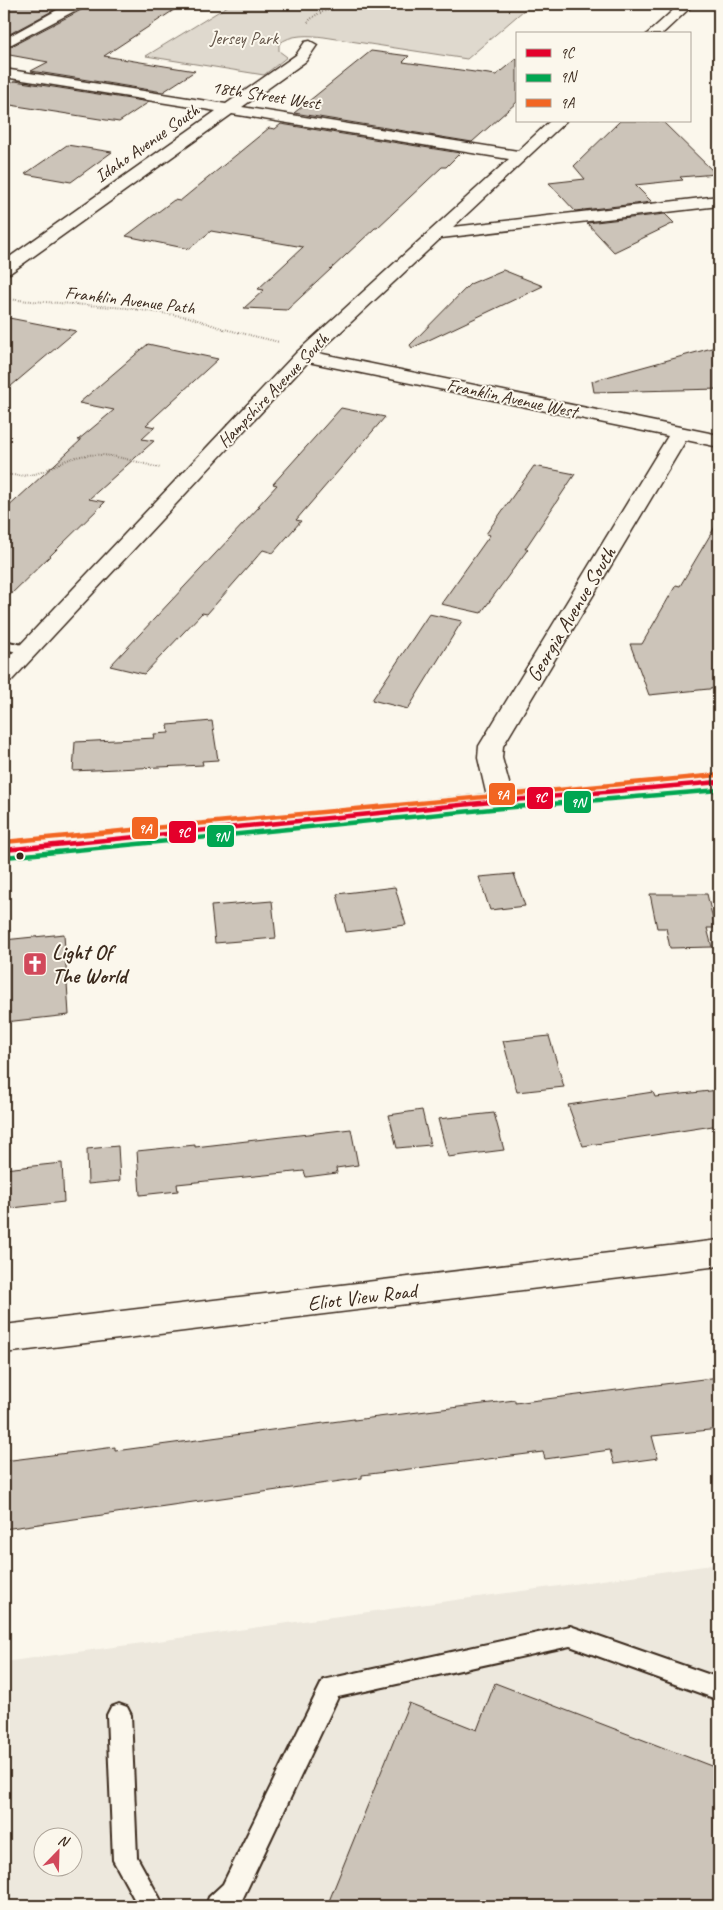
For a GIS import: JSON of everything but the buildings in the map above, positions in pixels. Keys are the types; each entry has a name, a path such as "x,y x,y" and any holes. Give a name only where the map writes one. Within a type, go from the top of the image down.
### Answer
{"street":[{"path":"4,44 77,4"},
{"path":"656,32 688,4"},
{"name":"Idaho Avenue South","path":"4,269 301,58 310,46"},
{"name":"18th Street West","path":"4,73 521,156"},
{"name":"Hampshire Avenue South","path":"4,675 304,356 558,122"},
{"path":"437,234 719,201"},
{"name":"Franklin Avenue West","path":"304,356 680,433 714,436"},
{"name":"Georgia Avenue South","path":"501,801 490,758 491,746 680,433"},
{"path":"4,850 501,801 719,782"},
{"name":"Eliot View Road","path":"4,1339 719,1253"}],"lane":[{"path":"4,645 27,650"},
{"path":"218,1906 232,1893 331,1688 570,1636 719,1689"},
{"path":"119,1715 125,1860 152,1906"}],"path":[{"path":"310,46 306,28 310,18 320,13 355,4"},
{"name":"Franklin Avenue Path","path":"4,299 128,308 189,317 224,329 295,345 304,356"},
{"path":"4,474 15,476 41,474 63,461 87,455 120,459 165,469"}],"shaded area":[{"path":"719,1564 719,1906 4,1906 4,1662"}],"green space":[{"name":"Jersey Park","path":"231,4 531,4 467,59 324,37 306,36 289,38 279,44 279,51 287,57 264,75 146,56"}],"transit line":[{"name":"9A","path":"4,842 718,775"},
{"name":"9C","path":"4,850 501,801 719,782"},
{"name":"9N","path":"5,857 502,808 719,790"}],"place":[{"name":"Light Of The World","path":"35,964"}]}
